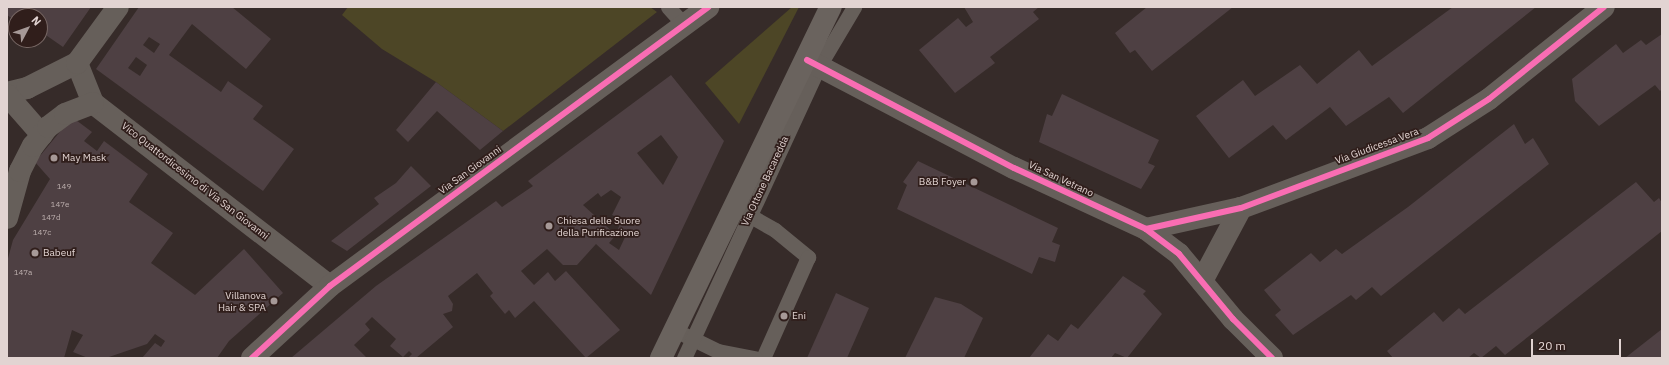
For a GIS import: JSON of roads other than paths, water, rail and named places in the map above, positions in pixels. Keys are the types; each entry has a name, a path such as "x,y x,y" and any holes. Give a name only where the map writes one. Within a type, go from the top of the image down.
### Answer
{"street":[{"path":"42,136 7,94 27,88 77,63 118,7"},
{"name":"Via San Giovanni","path":"252,358 330,286 708,7"},
{"name":"Via Ottone Bacaredda","path":"661,358 684,335 813,63 832,7"},
{"name":"Via Giudicessa Vera","path":"1146,229 1241,208 1428,138 1489,99 1589,14 1604,7"},
{"path":"7,218 20,171 42,136 65,114 93,103 77,63"},
{"name":"Via San Vetrano","path":"813,63 1014,168 1146,229 1179,254 1233,319 1272,358"},
{"name":"Vico Quattordicesimo di Via San Giovanni","path":"93,103 330,286"},
{"path":"1202,280 1241,208"}],"lane":[{"path":"668,7 684,25"},
{"name":"Via Ottone Bacaredda","path":"813,63 854,7"},
{"path":"742,211 775,230 808,257 763,358"},
{"path":"684,335 718,351 756,358"},
{"name":"Via Ottone Bacaredda","path":"684,335 684,358"}],"place":[{"name":"May Mask","path":"54,158"},
{"name":"B&B Foyer","path":"974,182"},
{"name":"Chiesa delle Suore della Purificazione","path":"549,226"},
{"name":"Babeuf","path":"35,253"},
{"name":"Villanova Hair & SPA","path":"274,301"},
{"name":"Eni","path":"784,316"}]}
